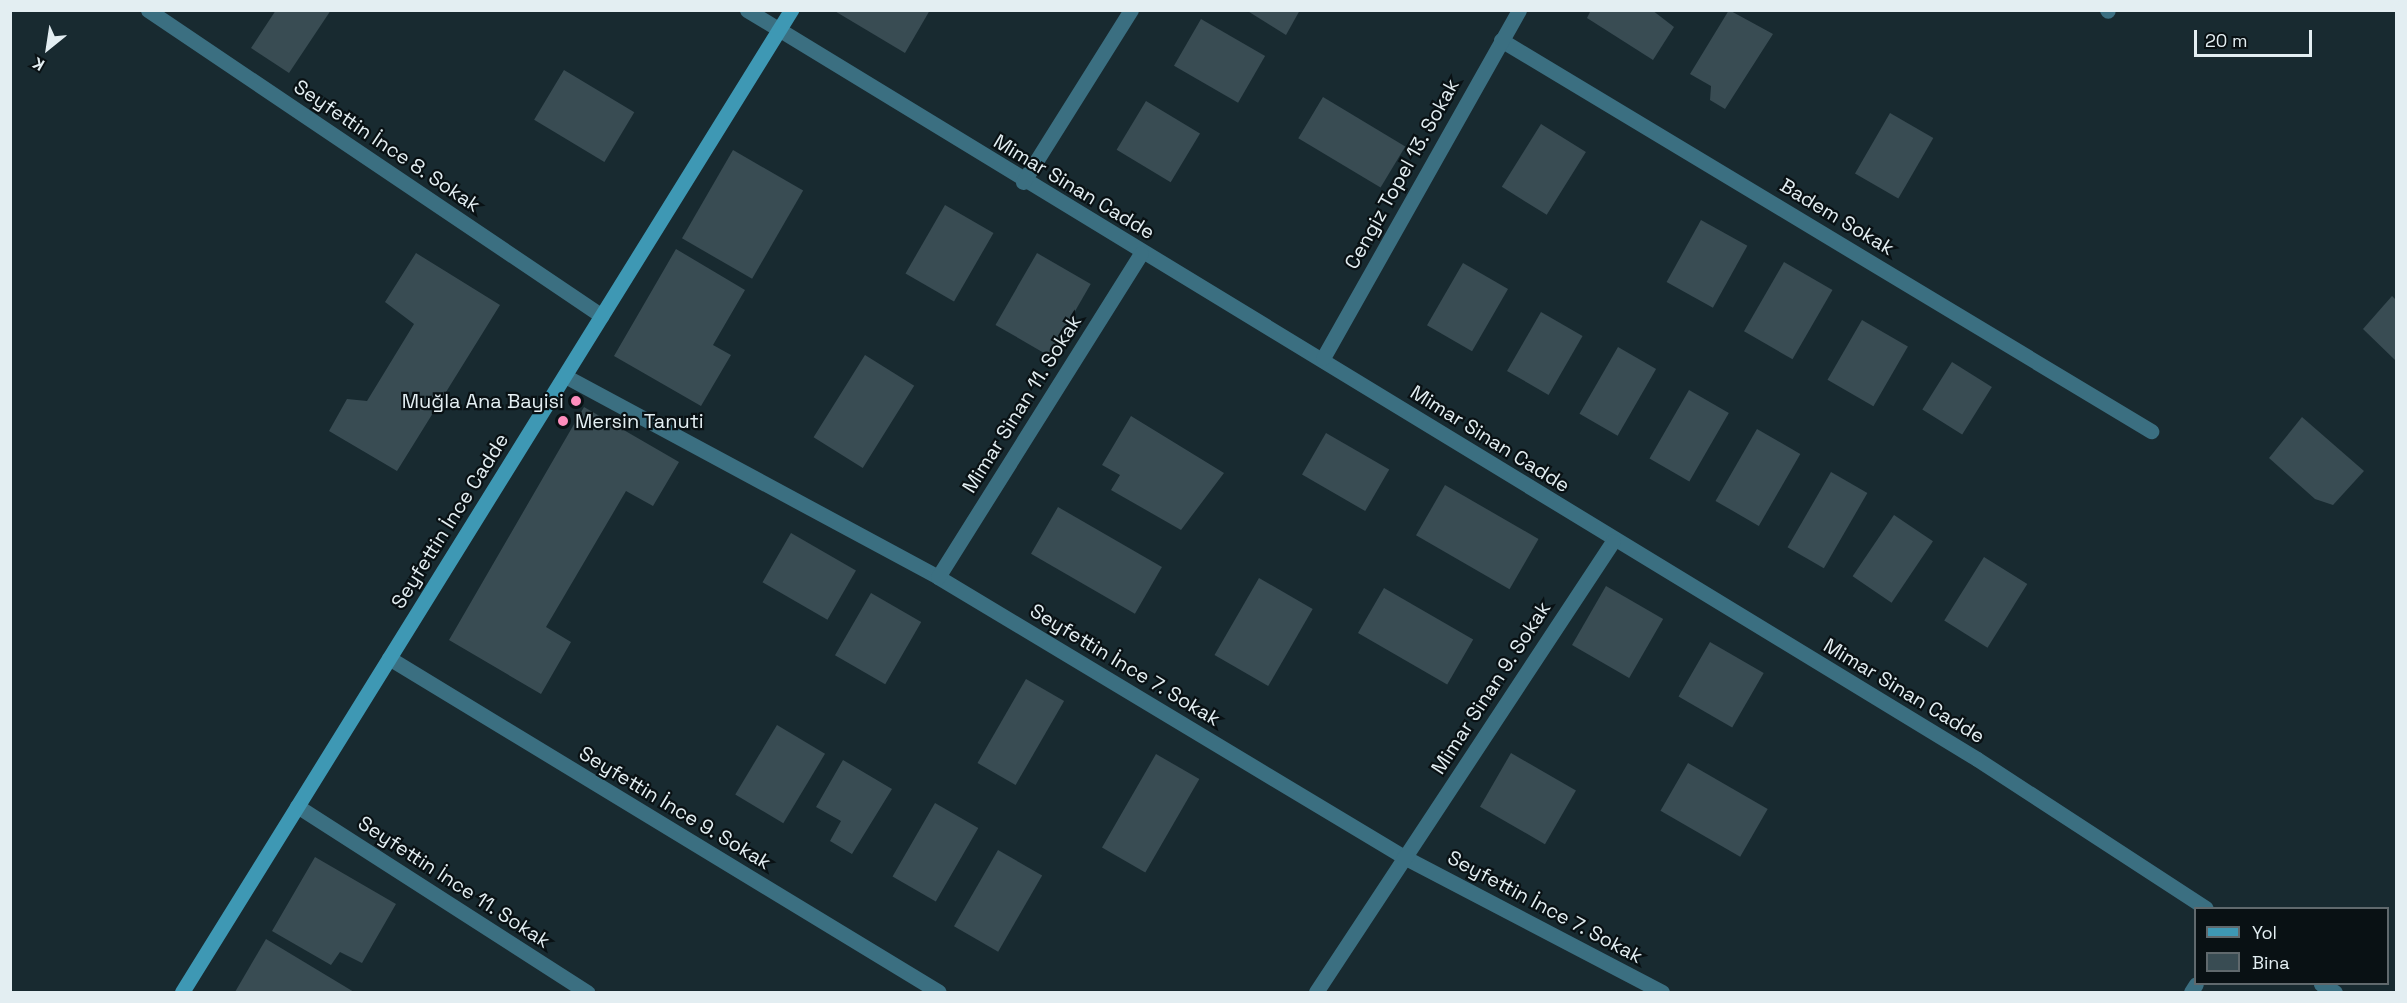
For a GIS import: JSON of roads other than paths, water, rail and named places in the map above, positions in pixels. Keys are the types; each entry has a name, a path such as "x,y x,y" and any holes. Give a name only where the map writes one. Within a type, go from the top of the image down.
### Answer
{"main road":[{"name":"Seyfettin İnce Cadde","path":"182,993 791,10"}],"street":[{"name":"Seyfettin İnce 8. Sokak","path":"148,10 602,316"},
{"name":"Mimar Sinan Cadde","path":"747,10 1023,182 1323,358 1613,541 1977,759 2203,907"},
{"path":"1023,182 1131,10"},
{"name":"Cengiz Topel 13. Sokak","path":"1323,358 1519,10"},
{"name":"Badem Sokak","path":"1502,40 2151,431"},
{"name":"Mimar Sinan 11. Sokak","path":"938,577 1141,253"},
{"name":"Seyfettin İnce 7. Sokak","path":"565,376 938,577 1404,857 1662,993"},
{"name":"Mimar Sinan 9. Sokak","path":"1316,993 1613,541"},
{"name":"Seyfettin İnce 9. Sokak","path":"389,658 939,993"},
{"name":"Seyfettin İnce 11. Sokak","path":"297,806 587,993"}],"place":[{"name":"Muğla Ana Bayisi","path":"576,401"},
{"name":"Mersin Tanuti","path":"563,421"}]}
